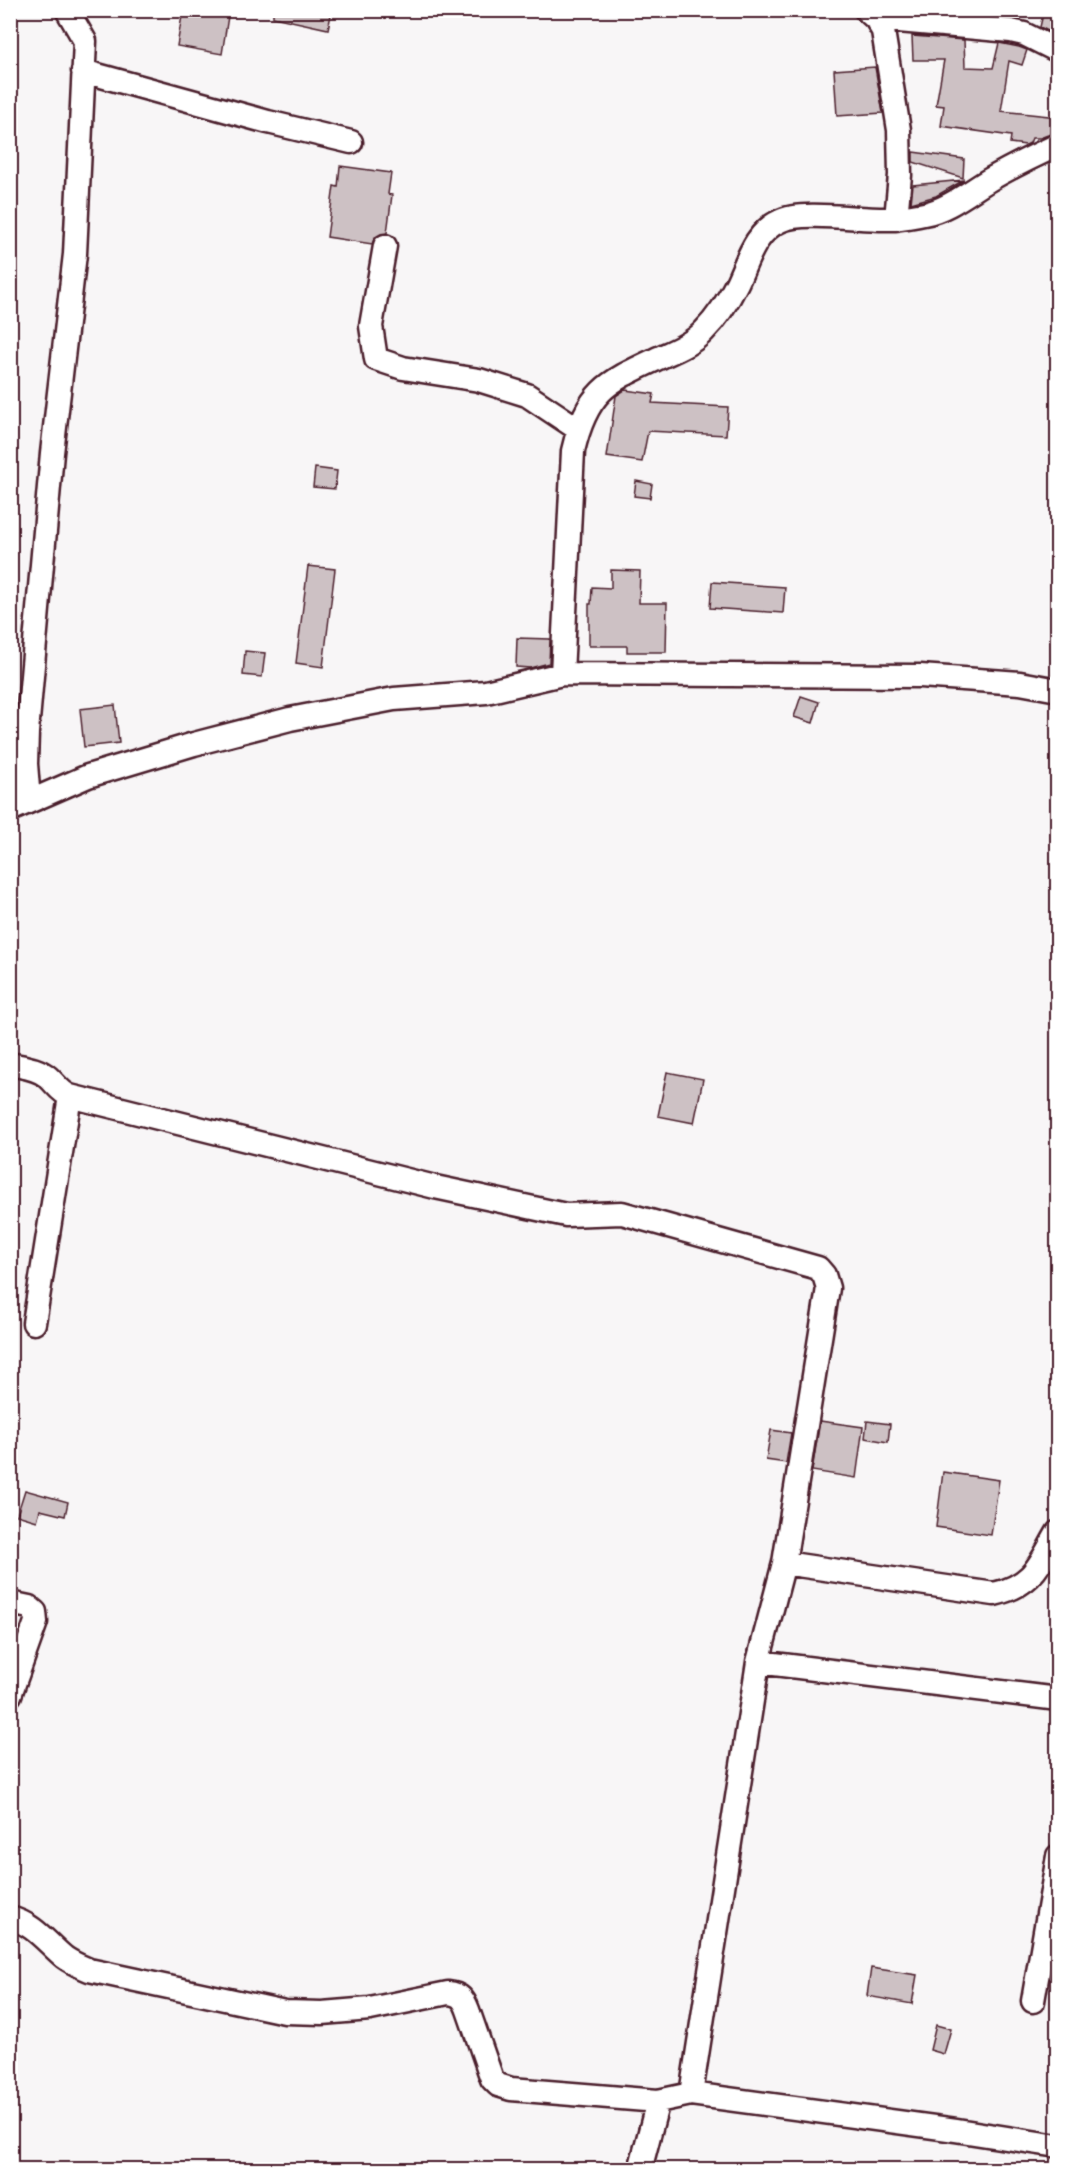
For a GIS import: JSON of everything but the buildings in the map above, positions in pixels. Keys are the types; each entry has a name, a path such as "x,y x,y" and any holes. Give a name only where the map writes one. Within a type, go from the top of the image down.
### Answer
{"street":[{"path":"20,806 26,764 52,453 75,254 84,89 85,41 62,11"},
{"path":"871,15 1011,31 1024,34 1058,51"},
{"path":"871,15 883,31 899,130 900,175 896,219"},
{"path":"83,70 268,122 351,142"},
{"path":"562,674 573,451 578,429 586,411 599,392 619,376 677,350 701,334 718,316 754,245 765,231 780,220 799,216 896,219 928,213 949,204 1012,167 1058,145"},
{"path":"385,246 371,326 376,359 403,368 479,380 527,394 578,429"},
{"path":"20,806 88,776 194,744 290,719 394,699 486,692 562,674 920,676 1020,683 1058,690"},
{"path":"10,1064 37,1070 47,1075 63,1093 70,1096 435,1187 566,1215 622,1213 818,1268 824,1275 828,1288 784,1563 758,1662 692,2094"},
{"path":"34,1323 70,1096"},
{"path":"784,1563 994,1594 1021,1585 1036,1570 1058,1532"},
{"path":"10,1603 29,1607 35,1612 36,1622 10,1695"},
{"path":"758,1662 1058,1699"},
{"path":"1033,2001 1058,1856"},
{"path":"10,1918 28,1924 64,1956 76,1965 89,1970 285,2012 322,2013 370,2009 457,1993 464,1999 492,2079 498,2085 511,2089 658,2101 692,2094 1058,2146"},
{"path":"640,2169 658,2101"}]}
